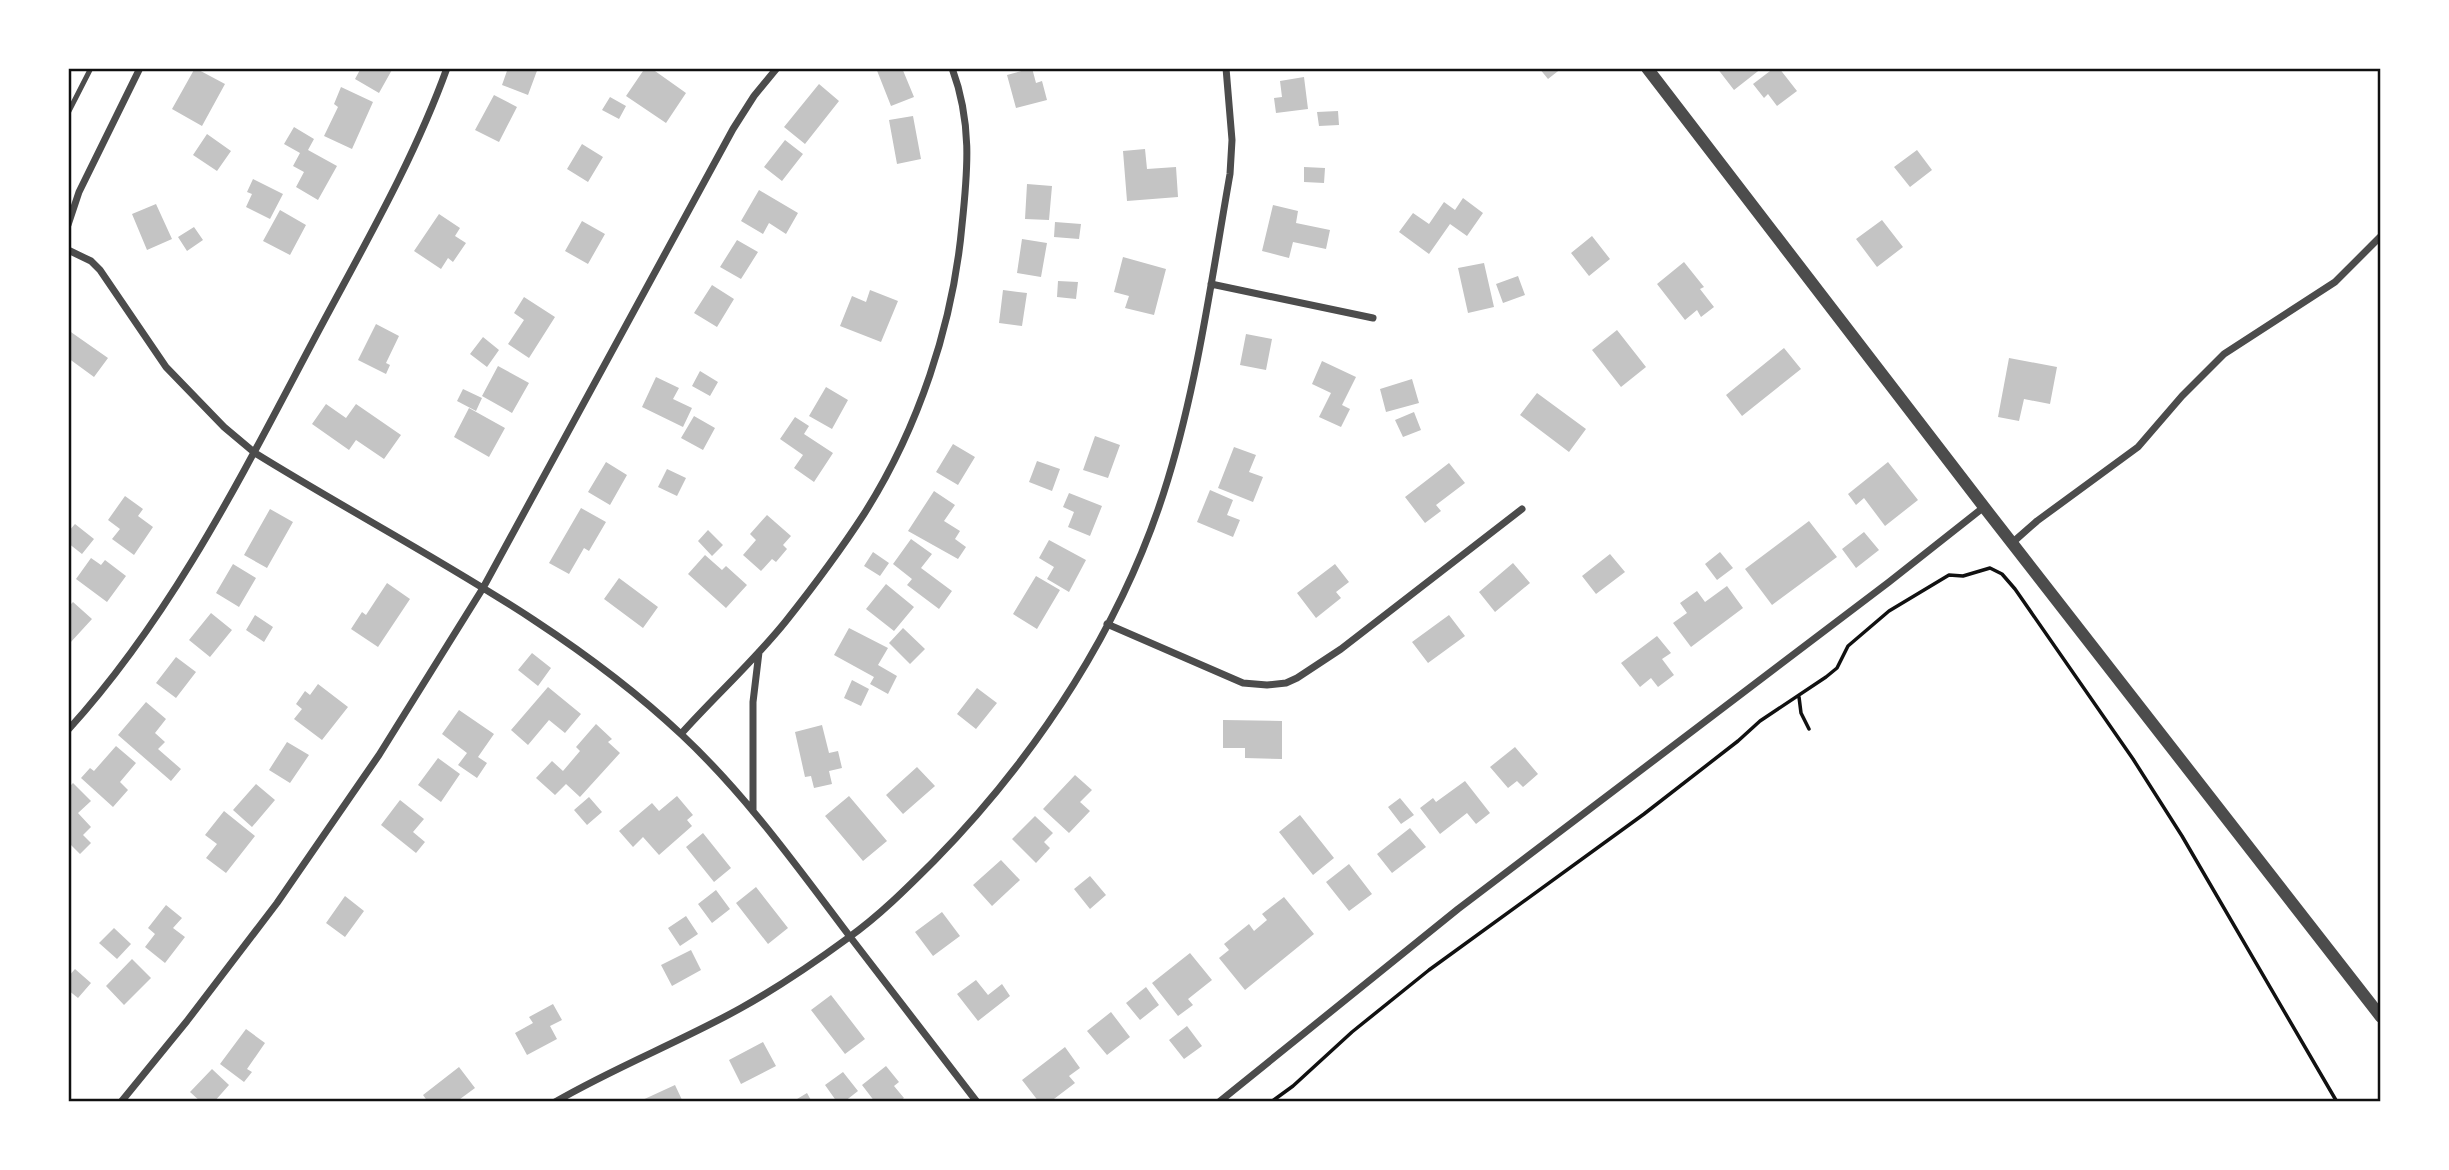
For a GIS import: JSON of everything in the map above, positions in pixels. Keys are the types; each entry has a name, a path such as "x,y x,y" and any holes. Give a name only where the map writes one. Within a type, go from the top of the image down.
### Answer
{"street":[{"path":"68,225 79,192 140,68"},
{"path":"68,730 152,622 211,532 394,189 435,101 447,68"},
{"path":"121,1102 277,903 379,755 483,587 733,128 777,68"},
{"path":"681,734 784,623 865,513 896,456 928,380 945,320 960,250 967,176 967,128 960,91 952,68"},
{"path":"555,1102 743,1007 850,937 914,881 993,797 1051,719 1107,624 1144,544 1167,481 1186,409 1230,174 1232,140 1226,68"},
{"path":"1647,68 2381,1017"},
{"path":"2012,542 2138,447 2182,396 2224,354 2335,282 2381,236"},
{"path":"68,250 91,261 100,270 166,367 215,418 255,453 483,587 567,641 681,734 715,767 805,875 977,1102"},
{"path":"1211,284 1373,318"},
{"path":"1219,1102 1458,909 1984,507"},
{"path":"1107,624 1243,682 1267,685 1286,683 1341,649 1522,509"},
{"path":"753,811 753,702 759,651"}],"lane":[{"path":"68,113 91,68"}],"path":[{"path":"1271,1102 1439,962 1644,814 1760,721 1799,698 1837,668 1848,646 1889,611 1948,575 1963,576 1990,568 1997,570 2015,589 2154,792 2337,1102"},
{"path":"1799,698 1801,713 1809,729"}],"building":[{"path":"195,68 225,84 202,126 172,109"},
{"path":"361,68 393,68 379,93 355,79"},
{"path":"508,68 538,68 528,95 502,85"},
{"path":"639,68 656,68 655,71 686,93 666,123 626,96 643,71"},
{"path":"876,68 902,68 914,97 891,106"},
{"path":"1032,68 1036,83 1042,81 1047,100 1016,108 1007,75"},
{"path":"1539,68 1562,68 1548,79"},
{"path":"1717,68 1762,68 1734,90"},
{"path":"1774,68 1779,68 1797,91 1777,106 1768,94 1764,98 1753,84"},
{"path":"1304,77 1308,109 1276,113 1274,98 1282,97 1280,81"},
{"path":"819,84 839,101 805,144 784,127"},
{"path":"341,87 373,102 352,149 324,136 338,107 334,104"},
{"path":"494,95 517,107 499,142 475,130"},
{"path":"610,97 626,106 619,119 602,110"},
{"path":"1338,111 1339,125 1319,126 1317,112"},
{"path":"913,116 921,159 897,164 889,120"},
{"path":"294,127 314,139 308,150 337,166 318,200 296,187 304,172 293,166 300,153 284,144"},
{"path":"207,134 231,151 217,171 193,155"},
{"path":"785,140 803,154 782,181 764,167"},
{"path":"582,144 603,157 588,182 567,169"},
{"path":"1145,149 1147,169 1176,167 1178,197 1127,201 1123,151"},
{"path":"1917,150 1932,170 1910,187 1894,167"},
{"path":"1304,167 1325,168 1324,183 1304,182"},
{"path":"253,179 283,194 270,219 246,207 252,194 247,192"},
{"path":"1027,184 1052,186 1049,220 1025,219"},
{"path":"759,190 798,213 786,234 769,223 763,234 741,221"},
{"path":"1463,198 1483,213 1467,236 1450,224 1429,254 1399,232 1413,213 1429,224 1444,202 1455,210"},
{"path":"156,204 172,239 147,250 132,214"},
{"path":"1273,205 1298,211 1296,223 1330,230 1326,249 1293,242 1289,258 1262,251"},
{"path":"280,210 306,225 290,255 263,241"},
{"path":"439,214 460,228 455,236 466,243 453,262 448,258 441,269 414,251"},
{"path":"1882,220 1903,247 1877,267 1856,239"},
{"path":"582,221 605,234 588,264 565,251"},
{"path":"1055,222 1081,224 1079,239 1054,237"},
{"path":"194,227 203,240 187,251 178,237"},
{"path":"1592,236 1610,259 1589,276 1571,253"},
{"path":"1022,239 1047,243 1041,277 1017,273"},
{"path":"737,240 758,252 741,279 720,267"},
{"path":"1123,257 1166,269 1154,315 1125,308 1129,296 1114,292"},
{"path":"1684,262 1704,287 1700,289 1714,307 1701,317 1697,310 1685,320 1657,284"},
{"path":"1484,263 1494,307 1468,313 1458,268"},
{"path":"1518,276 1525,295 1503,303 1496,284"},
{"path":"1058,281 1078,282 1076,299 1057,297"},
{"path":"712,285 734,299 717,327 694,313"},
{"path":"870,290 898,301 881,342 840,326 852,296 866,302"},
{"path":"1003,290 1027,293 1022,326 999,323"},
{"path":"524,297 555,317 529,358 508,344 524,320 514,313"},
{"path":"376,324 399,336 386,363 390,365 386,374 358,360"},
{"path":"68,330 108,358 94,377 68,358"},
{"path":"1617,330 1646,367 1621,387 1592,350"},
{"path":"1246,334 1272,339 1266,370 1240,365"},
{"path":"483,337 499,350 487,367 470,354"},
{"path":"1784,348 1801,369 1742,416 1726,395"},
{"path":"2009,358 2057,367 2050,404 2024,399 2019,421 1998,417"},
{"path":"1322,361 1356,377 1342,405 1350,409 1341,427 1319,417 1331,393 1312,384"},
{"path":"498,366 529,383 512,413 482,396"},
{"path":"700,371 718,382 710,396 692,386"},
{"path":"656,377 679,388 673,399 692,408 683,427 642,407"},
{"path":"1412,379 1419,403 1386,412 1380,389"},
{"path":"826,387 848,400 832,429 809,416"},
{"path":"463,389 482,398 476,411 457,401"},
{"path":"1537,393 1586,429 1569,452 1520,415"},
{"path":"326,404 346,418 356,404 401,435 384,459 356,440 349,450 312,424"},
{"path":"469,408 505,428 489,457 454,437"},
{"path":"1414,412 1421,430 1403,437 1395,420"},
{"path":"694,416 715,428 703,450 681,438"},
{"path":"795,417 809,426 804,434 833,453 814,482 794,468 803,455 780,439"},
{"path":"1095,436 1120,445 1108,478 1083,470"},
{"path":"953,444 975,457 958,485 936,472"},
{"path":"1234,447 1256,455 1249,472 1263,477 1253,502 1218,488"},
{"path":"1037,461 1060,469 1052,491 1029,482"},
{"path":"606,462 627,475 610,505 588,492"},
{"path":"1888,462 1918,500 1885,526 1864,498 1856,505 1848,494"},
{"path":"1449,463 1465,483 1436,505 1441,511 1425,523 1405,497"},
{"path":"667,469 686,478 677,496 658,487"},
{"path":"1210,490 1233,500 1227,515 1240,520 1233,537 1197,522"},
{"path":"934,491 955,505 944,521 960,531 955,539 966,547 958,559 908,531"},
{"path":"1069,493 1102,506 1090,536 1068,527 1074,512 1063,507"},
{"path":"125,496 143,509 138,516 153,527 134,555 112,539 120,529 108,520"},
{"path":"581,508 606,522 589,551 584,548 569,574 549,563"},
{"path":"270,509 293,522 267,568 244,555"},
{"path":"767,515 791,536 783,545 787,549 776,562 772,559 761,571 743,555 756,540 750,534"},
{"path":"1809,521 1837,557 1772,605 1745,569"},
{"path":"75,524 94,539 82,554 68,543 68,532"},
{"path":"708,530 723,545 712,556 698,541"},
{"path":"1864,532 1879,550 1856,568 1842,549"},
{"path":"911,539 932,554 921,568 952,591 939,609 907,585 912,579 893,564"},
{"path":"1049,540 1086,560 1069,592 1047,579 1054,567 1039,558"},
{"path":"873,552 889,563 880,576 864,566"},
{"path":"1720,552 1733,568 1717,580 1705,564"},
{"path":"1610,554 1625,572 1596,594 1582,576"},
{"path":"705,555 722,570 726,566 747,585 726,608 688,574"},
{"path":"91,558 101,565 105,560 126,576 107,602 76,579"},
{"path":"1513,563 1530,583 1495,612 1479,592"},
{"path":"233,564 256,578 239,607 216,593"},
{"path":"1335,564 1349,582 1336,592 1341,598 1316,618 1297,593"},
{"path":"1036,576 1060,590 1037,629 1013,614"},
{"path":"619,578 658,607 643,628 604,599"},
{"path":"387,583 410,599 378,647 351,629 362,612 366,615"},
{"path":"886,584 914,607 894,631 866,609"},
{"path":"1727,586 1743,608 1691,647 1673,623 1687,613 1680,603 1697,591 1705,602"},
{"path":"73,602 92,619 70,643 68,607"},
{"path":"211,613 232,630 210,657 189,640"},
{"path":"255,615 273,627 264,642 246,630"},
{"path":"1449,615 1465,636 1428,663 1412,642"},
{"path":"849,628 888,648 878,665 897,676 888,694 870,684 874,677 834,655"},
{"path":"903,628 925,649 910,664 889,643"},
{"path":"1657,636 1671,653 1662,659 1674,675 1658,687 1651,678 1640,687 1621,663"},
{"path":"532,653 551,668 538,686 518,670"},
{"path":"176,657 196,672 176,698 156,683"},
{"path":"852,680 869,689 861,706 844,698"},
{"path":"318,684 348,707 322,740 294,719 302,709 296,704 305,691 310,695"},
{"path":"548,687 581,714 565,733 549,720 528,745 511,730"},
{"path":"977,688 997,703 976,729 957,714"},
{"path":"146,702 166,719 155,733 165,742 158,749 181,769 171,781 118,735"},
{"path":"459,710 494,734 478,757 487,763 477,778 458,765 467,753 442,734"},
{"path":"1223,720 1282,721 1282,759 1245,758 1245,748 1223,748"},
{"path":"596,724 612,739 608,742 620,753 580,797 566,784 555,795 536,778 552,761 563,771 580,751 576,747"},
{"path":"822,725 829,753 838,751 842,768 829,771 832,784 814,788 811,776 805,777 795,732"},
{"path":"287,742 309,755 290,783 269,770"},
{"path":"116,746 136,763 120,782 128,790 113,807 81,778 90,768 94,771"},
{"path":"1515,747 1538,774 1523,787 1517,781 1508,788 1490,767"},
{"path":"438,758 460,774 441,802 418,785"},
{"path":"917,767 935,786 903,814 886,795"},
{"path":"1075,775 1092,790 1080,802 1090,811 1069,833 1043,809"},
{"path":"1465,781 1490,813 1476,824 1467,813 1440,834 1420,808 1433,798 1436,802"},
{"path":"73,783 91,801 78,813 91,827 83,835 91,843 80,854 68,842 68,788"},
{"path":"256,784 275,800 252,827 233,810"},
{"path":"677,796 693,815 687,820 692,826 659,855 643,837 633,847 619,831 652,803 659,811"},
{"path":"849,796 887,841 863,861 825,816"},
{"path":"589,797 602,812 587,825 574,810"},
{"path":"1400,798 1414,815 1401,824 1388,807"},
{"path":"400,800 424,819 413,832 425,842 416,853 381,825"},
{"path":"224,811 255,836 226,873 206,858 217,844 205,835"},
{"path":"1300,815 1334,858 1313,875 1279,832"},
{"path":"1035,816 1053,833 1044,842 1050,848 1036,863 1012,839"},
{"path":"1410,828 1426,847 1392,873 1377,854"},
{"path":"703,833 731,868 714,882 686,847"},
{"path":"1001,860 1020,880 992,906 973,885"},
{"path":"1349,864 1372,894 1349,911 1326,882"},
{"path":"1090,876 1106,895 1090,909 1074,889"},
{"path":"756,887 788,928 768,944 736,903"},
{"path":"716,890 730,909 712,923 698,904"},
{"path":"345,896 364,911 345,937 326,923"},
{"path":"1284,897 1314,934 1245,990 1219,958 1229,950 1224,944 1249,924 1254,931 1267,920 1262,914"},
{"path":"166,905 182,918 173,928 185,937 165,963 145,947 155,934 148,928"},
{"path":"942,912 960,936 933,956 915,932"},
{"path":"686,916 698,934 680,946 668,928"},
{"path":"114,928 131,944 117,959 99,943"},
{"path":"691,950 701,970 672,986 661,965"},
{"path":"1190,953 1212,980 1188,999 1193,1005 1178,1016 1152,983"},
{"path":"132,959 151,978 124,1005 106,986"},
{"path":"75,969 91,983 78,998 68,990 68,977"},
{"path":"976,980 988,995 1002,984 1010,996 978,1021 957,994"},
{"path":"1146,987 1159,1005 1140,1020 1126,1003"},
{"path":"831,995 865,1039 845,1054 811,1010"},
{"path":"553,1004 562,1020 550,1026 557,1039 527,1055 515,1033 533,1023 529,1017"},
{"path":"1111,1012 1130,1037 1107,1055 1087,1031"},
{"path":"1187,1026 1202,1046 1184,1059 1169,1040"},
{"path":"246,1029 265,1043 247,1069 252,1072 244,1082 220,1064"},
{"path":"763,1042 776,1066 741,1084 729,1060"},
{"path":"1065,1047 1080,1068 1069,1076 1075,1083 1050,1102 1039,1102 1022,1080"},
{"path":"886,1066 899,1082 894,1086 904,1098 899,1102 875,1102 862,1085"},
{"path":"459,1067 475,1088 456,1102 428,1102 423,1095"},
{"path":"212,1069 229,1085 214,1102 201,1102 190,1092"},
{"path":"843,1072 858,1091 844,1102 837,1102 825,1085"},
{"path":"675,1085 683,1102 638,1102"},
{"path":"807,1093 812,1102 792,1102"}]}
